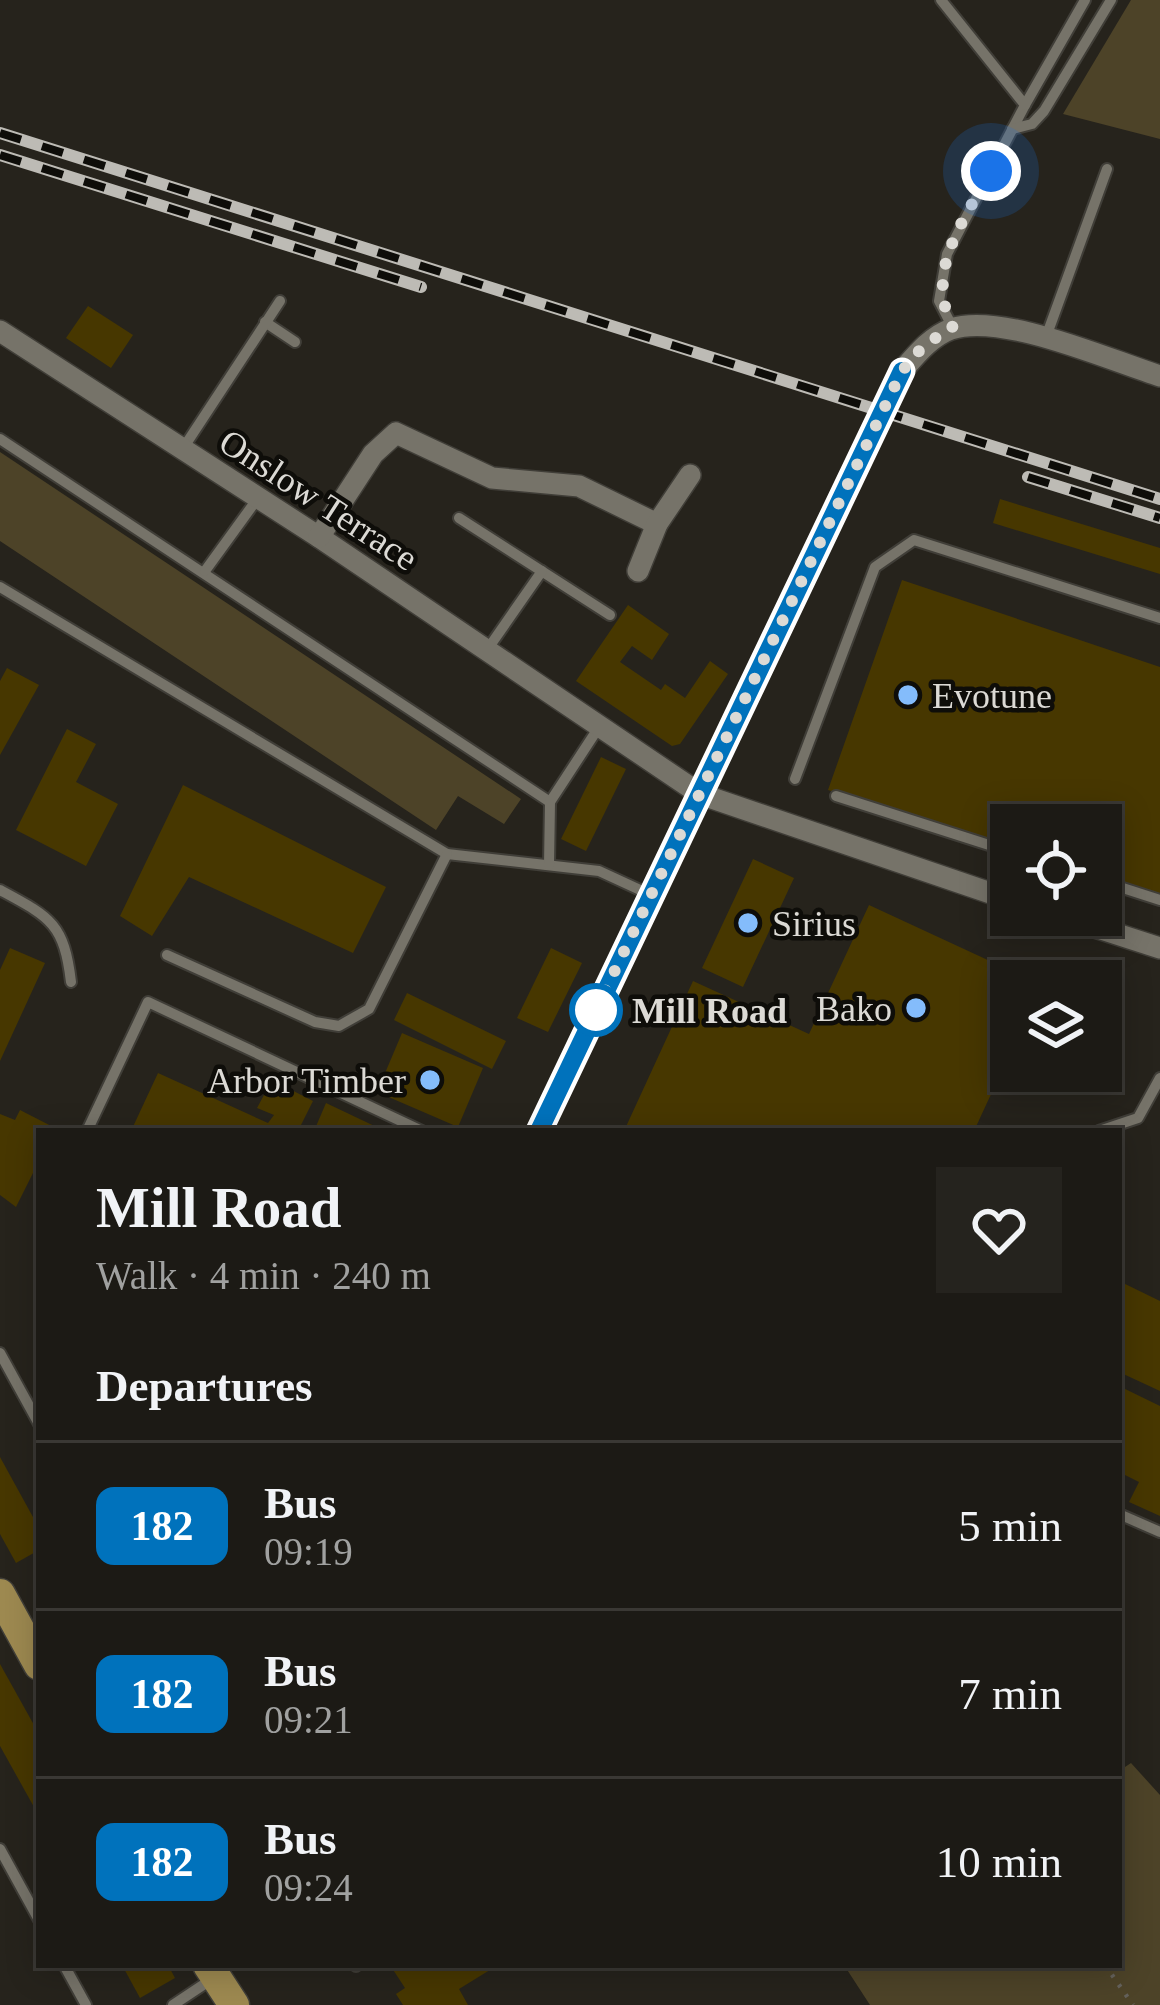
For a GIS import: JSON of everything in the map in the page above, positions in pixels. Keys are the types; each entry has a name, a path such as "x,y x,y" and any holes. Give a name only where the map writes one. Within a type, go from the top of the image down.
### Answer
{"main road":[{"path":"0,1594 36,1660"},
{"path":"212,1971 234,2005"}],"street":[{"path":"540,1128 902,371 925,344 953,328 996,327 1160,376"},
{"name":"Onslow Terrace","path":"0,331 319,537 700,794 990,893"},
{"path":"319,537 373,454 396,433 491,478 579,486 657,524"},
{"path":"638,571 657,524 690,475"},
{"path":"1122,936 1160,948"}],"lane":[{"path":"941,0 1025,105"},
{"path":"953,328 939,302 946,254 1085,0"},
{"path":"1012,129 1032,124 1044,111 1111,0"},
{"path":"1044,340 1107,169"},
{"path":"182,450 280,302"},
{"path":"266,322 295,342"},
{"path":"0,439 550,802"},
{"path":"205,571 257,498"},
{"path":"459,518 610,615"},
{"path":"795,778 875,567 914,540 1160,618"},
{"path":"488,650 542,571"},
{"path":"0,587 447,854 598,871 651,895"},
{"path":"549,865 550,802 600,724"},
{"path":"836,796 990,845"},
{"path":"167,955 314,1022 339,1026 369,1009 447,854"},
{"path":"1122,888 1160,900"},
{"path":"0,890 48,916 67,943 71,982"},
{"path":"88,1128 148,1002 416,1128"},
{"path":"1108,1128 1138,1118 1160,1078"},
{"path":"0,1353 36,1419"},
{"path":"1122,1515 1160,1532"},
{"path":"0,1849 36,1914"},
{"path":"66,1968 86,2005"},
{"path":"173,2005 212,1971"}],"path":[{"path":"1107,1968 1133,2005"}],"shaded area":[{"path":"1131,0 1160,0 1160,139 1063,114"},
{"path":"0,452 521,799 504,824 458,796 436,830 0,541"},
{"path":"1131,1763 1160,1795 1160,2005 870,2005 846,1968 1122,1968 1122,1769"}],"building":[{"path":"88,306 133,335 111,368 66,338"},
{"path":"1000,499 1160,548 1160,574 993,523"},
{"path":"902,580 1160,667 1160,894 1122,882 1122,804 990,804 990,841 828,790"},
{"path":"628,605 669,634 652,660 632,646 620,662 661,690 665,684 685,698 710,661 728,674 680,744 672,746 576,681"},
{"path":"7,668 39,685 0,755 0,681"},
{"path":"67,729 96,744 76,782 118,804 86,866 16,830"},
{"path":"601,757 626,769 586,851 561,839"},
{"path":"183,785 386,887 353,953 189,877 152,936 120,916"},
{"name":"Sirius","path":"753,859 794,878 743,987 702,968"},
{"name":"Bako","path":"869,905 990,961 992,1092 975,1128 625,1128 693,981 809,1034"},
{"path":"10,948 45,963 0,1061 0,970"},
{"path":"551,948 582,963 548,1032 517,1018"},
{"path":"407,993 506,1041 492,1069 394,1020"},
{"name":"Arbor Timber","path":"402,1033 483,1068 458,1127 377,1092"},
{"path":"158,1073 268,1123 274,1115 257,1108 272,1080 313,1101 300,1128 132,1128"},
{"path":"326,1103 379,1128 315,1128"},
{"path":"20,1110 55,1128 36,1128 36,1167 16,1207 0,1195 0,1114 15,1120"},
{"path":"1122,1282 1160,1301 1160,1391 1122,1373"},
{"path":"1122,1387 1160,1406 1160,1516 1129,1502 1139,1482 1122,1474"},
{"path":"0,1457 36,1523 36,1552 16,1563 0,1534"},
{"path":"0,1664 36,1729 36,1811 0,1746"},
{"path":"124,1968 170,1968 175,1978 140,1998"},
{"path":"392,1968 493,1968 459,1989 468,2005 403,2005 396,1994 405,1988"}],"railway":[{"path":"0,133 1160,499"},
{"path":"0,155 421,287"},
{"path":"1028,477 1160,518"}],"bus line":[{"name":"182","path":"540,1128 902,371"}],"place":[{"name":"Evotune","path":"908,695"},
{"name":"Sirius","path":"748,923"},
{"name":"Bako","path":"916,1008"},
{"name":"Mill Road","path":"596,1010"},
{"name":"Arbor Timber","path":"430,1080"}],"route":[{"path":"596,1010 902,371 925,344 953,328 939,302 946,254 991,171"}]}
